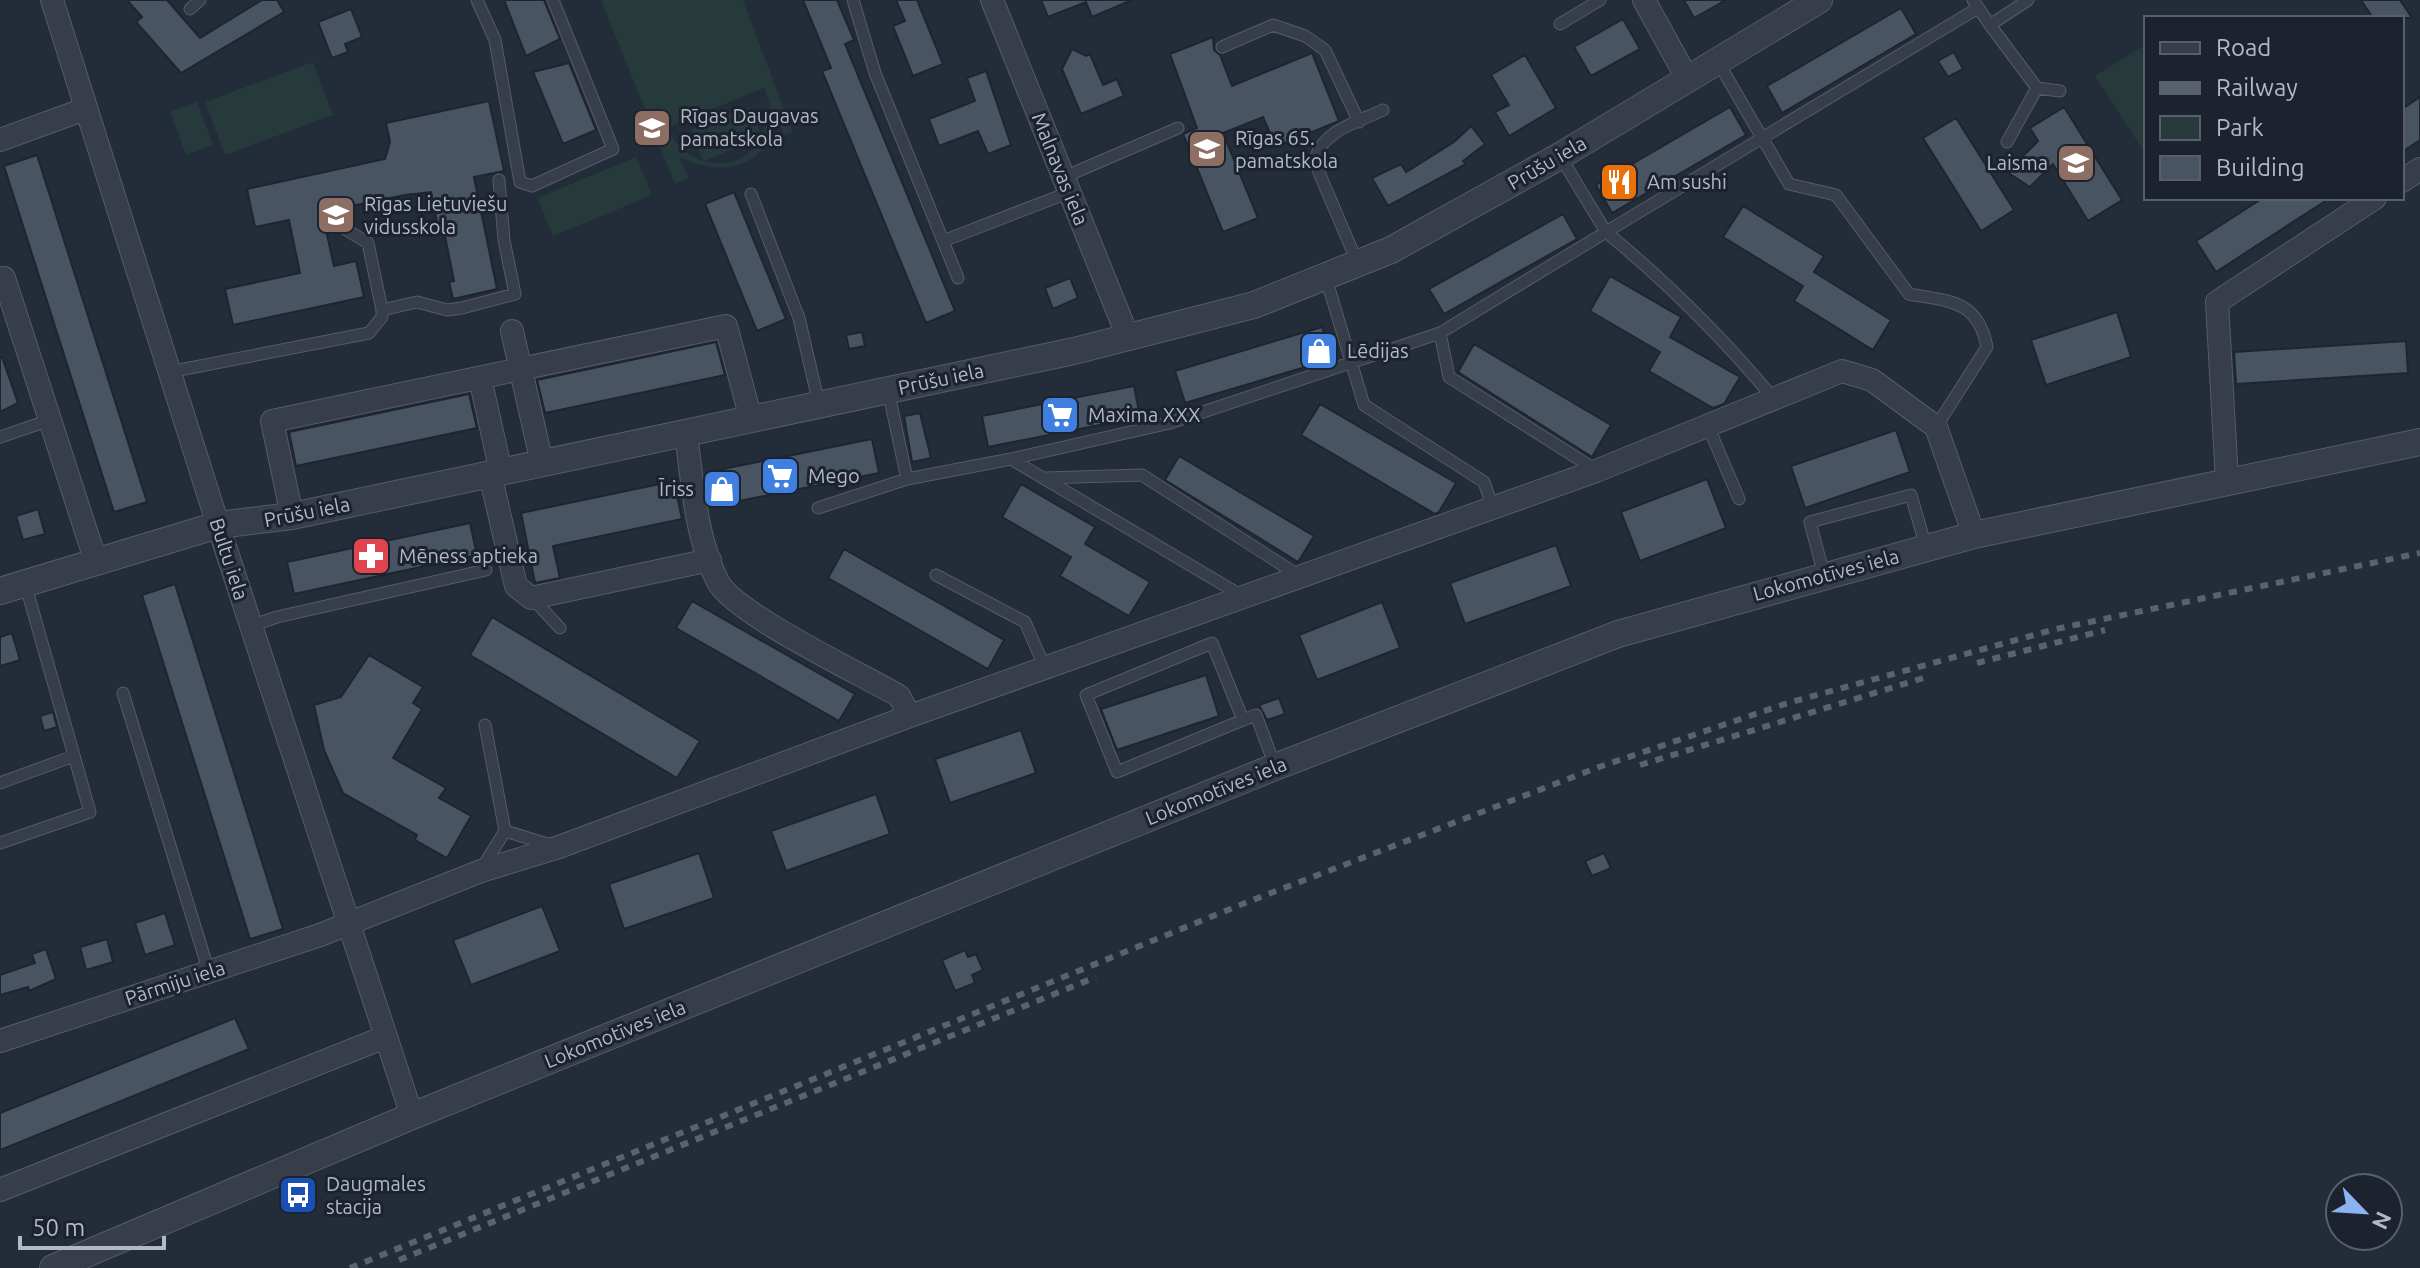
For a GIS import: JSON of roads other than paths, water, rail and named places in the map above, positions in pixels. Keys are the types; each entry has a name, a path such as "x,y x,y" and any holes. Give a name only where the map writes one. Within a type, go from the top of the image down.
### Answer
{"street":[{"name":"Bultu iela","path":"52,0 218,525 412,1116"},
{"name":"Malnavas iela","path":"992,0 1128,337"},
{"path":"1644,0 1688,80"},
{"name":"Prūšu iela","path":"12,587 218,525 292,516 686,433 1128,337 1254,305 1391,250 1560,156 1819,0"},
{"path":"0,140 85,109"},
{"path":"2227,481 2217,302 2372,200"},
{"path":"4,278 6,301 50,420 96,562"},
{"path":"292,516 272,421 726,326 751,419"},
{"path":"512,331 542,463"},
{"name":"Pārmiju iela","path":"0,1041 348,923 481,871 559,847 910,716 1596,471 1842,371 1872,380 1936,427"},
{"path":"480,378 516,586 531,598 710,560"},
{"path":"1936,427 1974,535"},
{"path":"686,433 710,560 727,594 761,617 899,696 910,716"},
{"name":"Lokomotīves iela","path":"53,1268 412,1116 1275,767 1618,634 1974,535 2420,442"},
{"path":"0,1190 385,1037"}],"lane":[{"path":"190,9 200,0"},
{"path":"477,0 495,40 520,182 532,186 613,149 553,0"},
{"path":"853,0 875,73 958,278"},
{"path":"1560,24 1600,0"},
{"path":"1990,25 2028,0"},
{"path":"818,508 907,479 1170,423 1440,333 1764,140 1975,4 2037,88 2060,91"},
{"path":"1222,47 1273,25 1305,36 1325,50 1359,122"},
{"path":"1718,62 1789,184 1836,195 1909,294 1960,302 1983,329 1987,347 1936,427"},
{"path":"2007,142 2037,88"},
{"path":"1358,264 1315,163 1316,151 1326,139 1383,110"},
{"path":"943,241 1178,128"},
{"path":"1560,156 1606,232 1652,270 1722,338 1774,399"},
{"path":"382,310 417,302 447,310 515,294 504,240 499,180"},
{"path":"751,194 799,318 819,404"},
{"path":"169,372 369,333 382,317 382,310 368,243 335,223"},
{"path":"1326,278 1364,405 1484,482 1493,508"},
{"path":"1440,333 1449,377 1596,471"},
{"path":"888,390 907,479"},
{"path":"0,437 50,420"},
{"path":"1708,426 1739,499"},
{"path":"1011,459 1245,597"},
{"path":"1043,478 1142,475 1301,577"},
{"path":"1824,575 1810,522 1911,495 1926,548"},
{"path":"251,626 277,617 486,570"},
{"path":"936,575 1025,622 1045,668"},
{"path":"0,843 90,812 74,756 12,587"},
{"path":"531,598 560,628"},
{"path":"1243,720 1212,643 1086,695 1117,772 1256,715 1275,767"},
{"path":"123,693 209,972"},
{"path":"481,871 505,831 485,725"},
{"path":"0,783 74,756"},
{"path":"505,831 559,847"}],"railway":[{"path":"350,1268 1245,903 1599,767 1788,703 2056,629 2420,553"},
{"path":"1977,663 2105,630"},
{"path":"1640,765 1930,676"},
{"path":"399,1260 1096,977"}],"place":[{"name":"Rīgas Daugavas pamatskola","path":"652,128"},
{"name":"Rīgas 65. pamatskola","path":"1207,149"},
{"name":"Laisma","path":"2076,163"},
{"name":"Am sushi","path":"1619,182"},
{"name":"Rīgas Lietuviešu vidusskola","path":"336,215"},
{"name":"Lēdijas","path":"1319,351"},
{"name":"Maxima XXX","path":"1060,415"},
{"name":"Mego","path":"780,476"},
{"name":"Īriss","path":"722,489"},
{"name":"Mēness aptieka","path":"371,556"},
{"name":"Daugmales stacija","path":"298,1195"}]}
